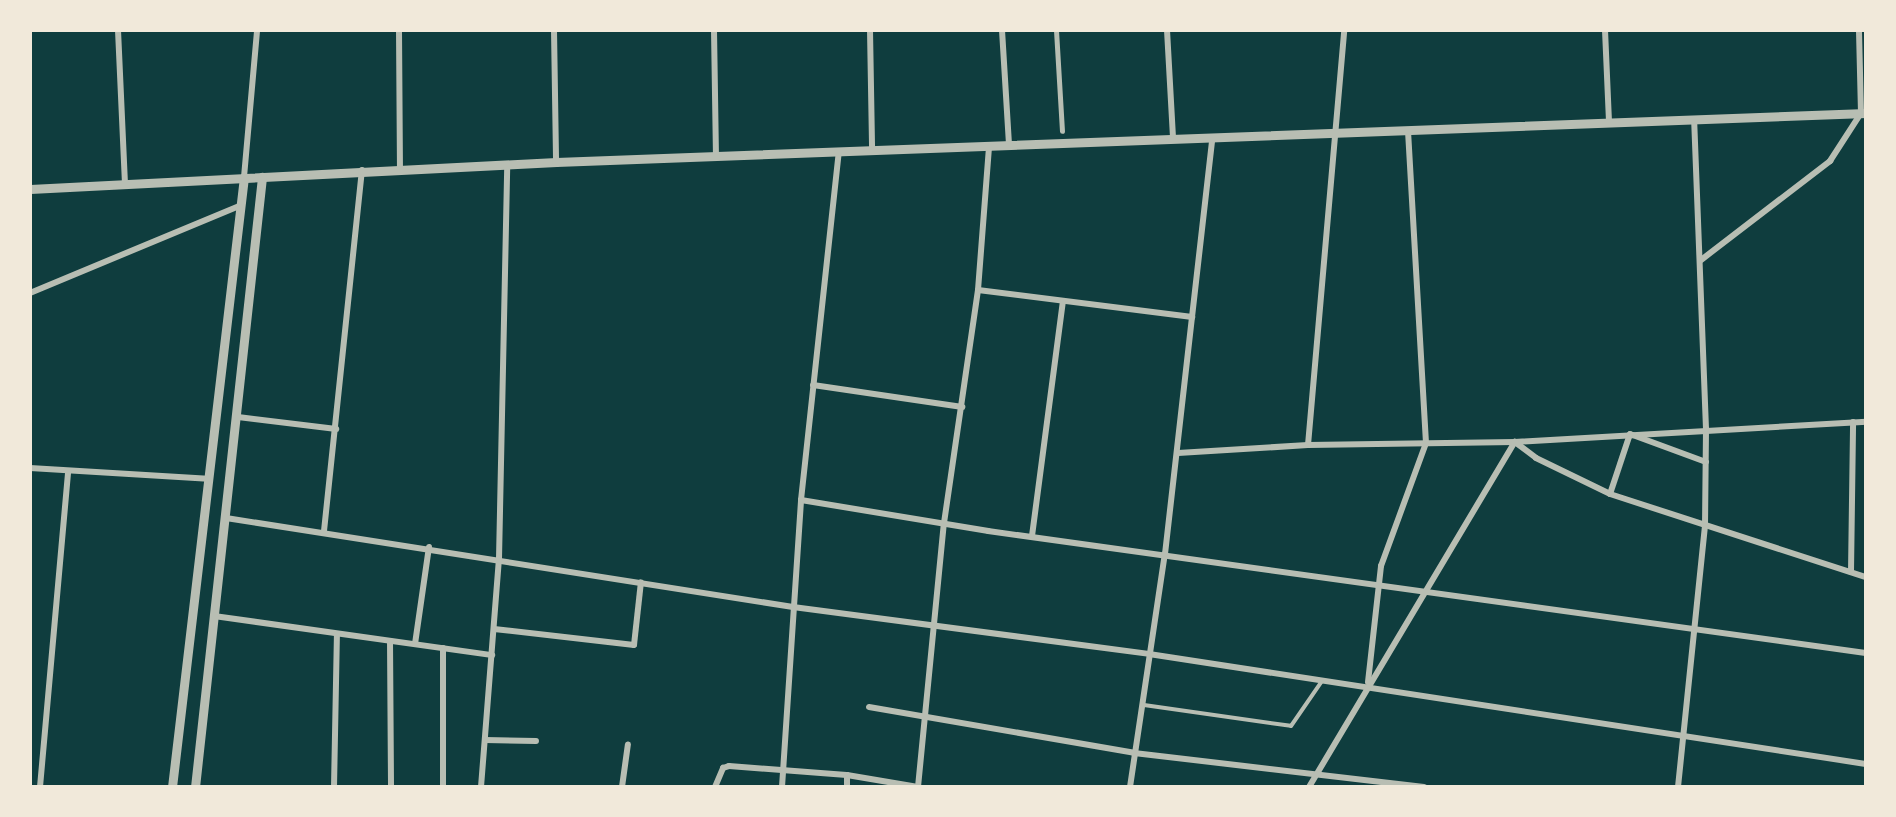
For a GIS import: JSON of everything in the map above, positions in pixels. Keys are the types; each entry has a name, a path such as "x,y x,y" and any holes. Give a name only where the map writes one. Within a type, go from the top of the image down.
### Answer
{"street":[{"path":"118,30 125,184"},
{"path":"172,787 258,30"},
{"path":"398,30 400,169"},
{"path":"554,30 556,162"},
{"path":"714,30 716,157"},
{"path":"870,30 872,150"},
{"path":"1002,30 1009,146"},
{"path":"1056,30 1062,131"},
{"path":"1166,30 1173,140"},
{"path":"1308,444 1344,30"},
{"path":"1605,30 1609,122"},
{"path":"1700,261 1830,161 1864,113 1859,30"},
{"path":"30,189 362,170 1864,113"},
{"path":"1678,787 1705,526 1706,429 1694,118"},
{"path":"1368,688 1378,584 1426,442 1408,131"},
{"path":"1130,787 1178,453 1212,139"},
{"path":"715,787 723,768 730,766 847,774 918,787 944,523 978,290 989,147"},
{"path":"782,787 802,500 839,152"},
{"path":"481,787 499,559 507,166"},
{"path":"324,531 362,170"},
{"path":"196,787 262,177"},
{"path":"30,293 239,206"},
{"path":"978,290 1192,317"},
{"path":"1032,536 1063,301"},
{"path":"813,384 962,407"},
{"path":"238,417 336,430"},
{"path":"1850,572 1853,422"},
{"path":"1178,453 1308,444 1515,442 1866,422"},
{"path":"1630,434 1706,462"},
{"path":"1610,494 1630,434"},
{"path":"1515,442 1561,472 1610,494 1866,578"},
{"path":"1309,787 1320,776 1515,442"},
{"path":"30,468 209,480"},
{"path":"40,787 68,471"},
{"path":"802,500 1866,653"},
{"path":"226,518 793,607 1149,654 1866,764"},
{"path":"414,644 428,548"},
{"path":"494,629 634,645 641,582"},
{"path":"212,616 492,655"},
{"path":"334,787 338,634"},
{"path":"390,640 390,787"},
{"path":"443,648 443,787"},
{"path":"869,707 1134,752 1424,787"},
{"path":"485,740 536,742"},
{"path":"622,787 628,744"},
{"path":"847,774 847,787"},
{"path":"1320,776 1322,787"}],"lane":[{"path":"1141,704 1291,726 1322,680"}]}
